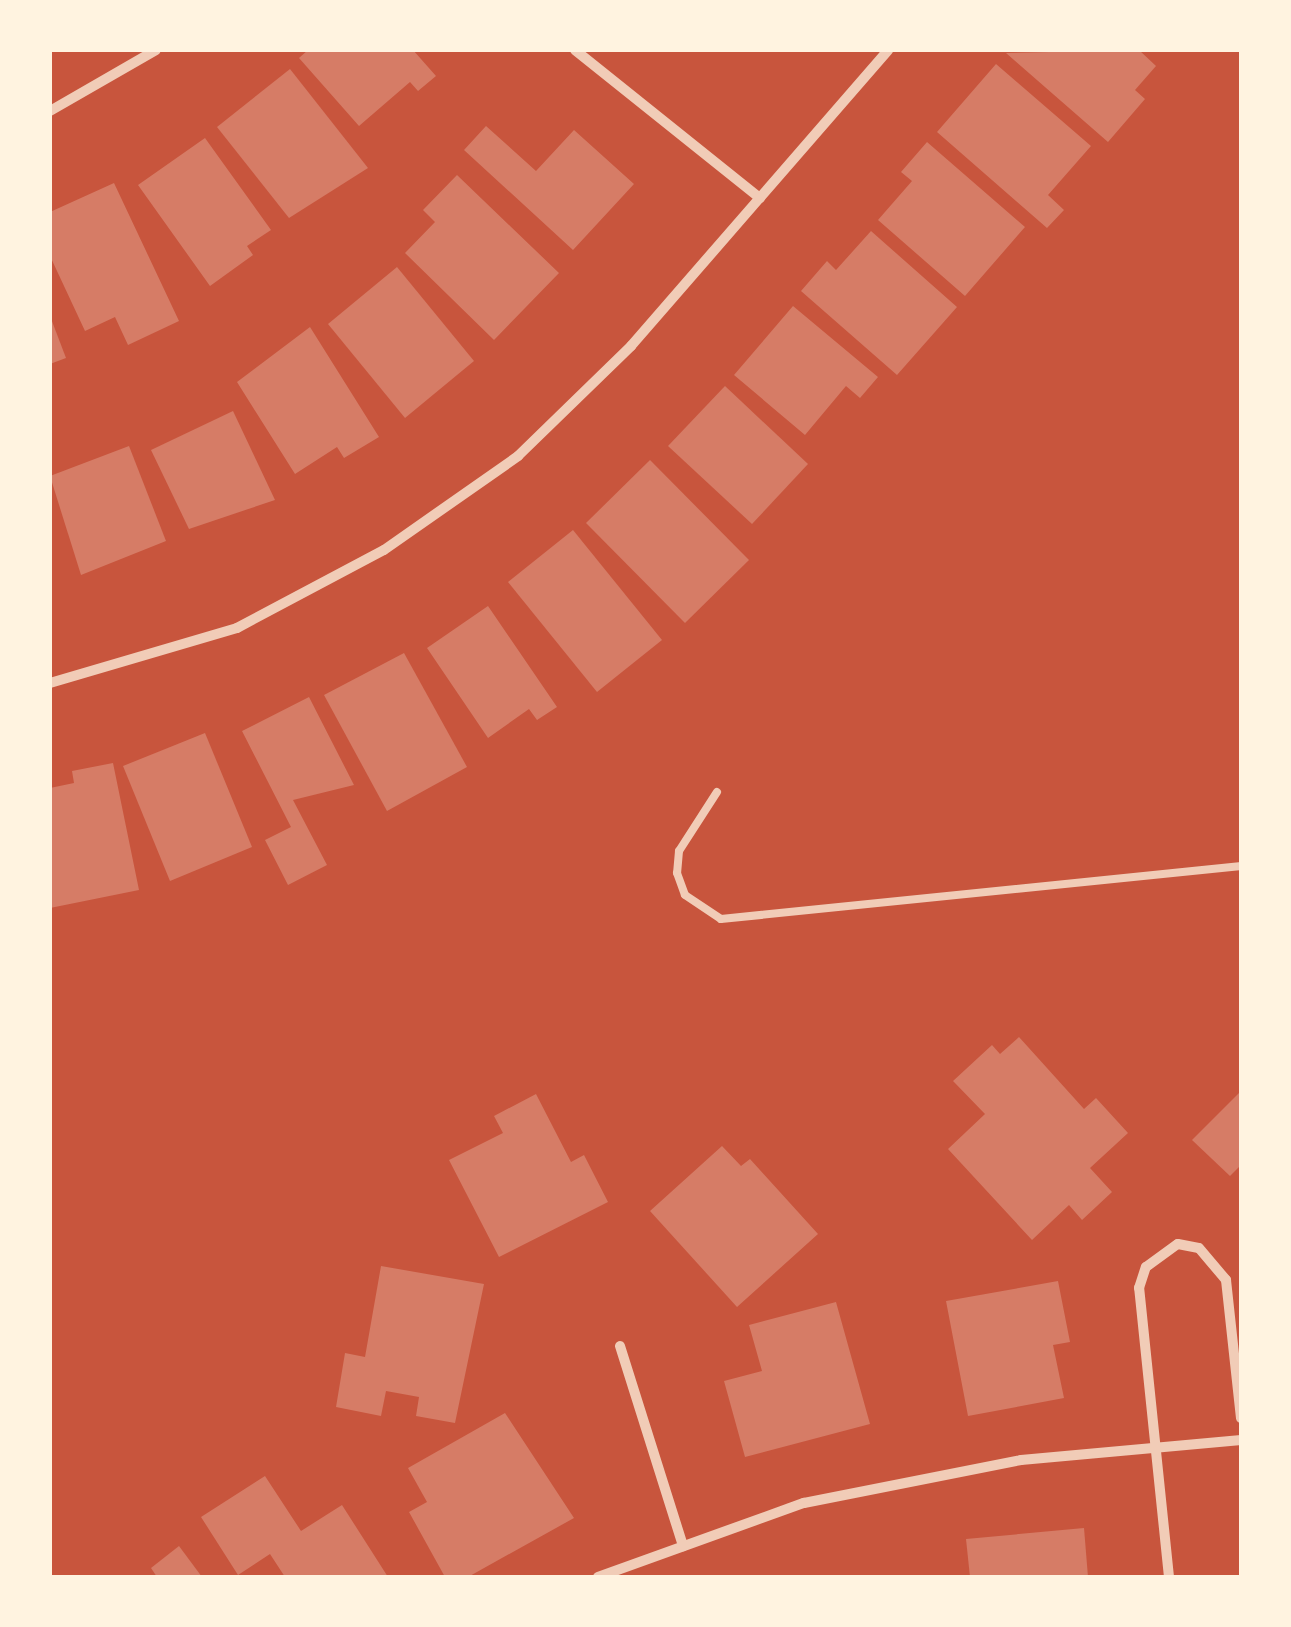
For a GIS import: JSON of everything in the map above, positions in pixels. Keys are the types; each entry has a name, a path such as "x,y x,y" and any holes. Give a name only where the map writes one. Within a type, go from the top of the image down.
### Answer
{"street":[{"path":"50,111 156,50"},
{"path":"575,50 760,198"},
{"path":"50,683 237,628 384,550 518,456 632,346 888,50"},
{"path":"1169,1577 1139,1288 1146,1267 1178,1244 1199,1248 1226,1280 1241,1418"},
{"path":"620,1346 683,1546"},
{"path":"598,1577 804,1503 1020,1460 1241,1440"}],"lane":[{"path":"716,792 679,851 676,873 684,894 721,919 1241,866"}],"building":[{"path":"308,50 413,50 436,76 418,91 410,82 359,126 299,58"},
{"path":"1139,50 1156,66 1135,90 1145,99 1108,142 1006,53"},
{"path":"996,64 1091,146 1048,195 1064,210 1047,228 937,132"},
{"path":"290,69 368,168 289,218 217,127"},
{"path":"486,126 536,171 574,130 634,184 573,250 464,150"},
{"path":"205,138 271,230 247,246 253,255 210,286 138,185"},
{"path":"927,142 1025,227 965,296 878,220 912,181 901,172"},
{"path":"457,175 559,273 494,340 405,253 435,222 423,210"},
{"path":"114,183 179,321 128,345 115,317 85,331 50,256 50,212"},
{"path":"871,231 957,307 897,375 801,291 827,261 836,270"},
{"path":"397,267 474,361 405,418 328,324"},
{"path":"793,306 878,377 860,398 846,386 805,435 734,375"},
{"path":"50,316 66,358 50,364"},
{"path":"310,327 379,437 344,458 337,447 295,474 237,382"},
{"path":"725,386 808,464 752,524 668,446"},
{"path":"233,411 275,500 189,529 151,450"},
{"path":"129,446 166,541 81,575 50,476"},
{"path":"650,460 749,560 685,623 586,523"},
{"path":"573,530 662,640 597,692 508,582"},
{"path":"488,606 557,707 537,720 529,709 488,738 427,648"},
{"path":"404,653 467,767 387,811 324,695"},
{"path":"309,697 354,785 293,800 327,865 288,885 265,840 291,827 242,731"},
{"path":"205,733 252,847 170,881 123,766"},
{"path":"113,763 139,890 50,908 50,788 74,783 72,771"},
{"path":"1019,1037 1084,1109 1096,1098 1128,1133 1090,1168 1112,1192 1082,1220 1069,1205 1032,1240 948,1149 985,1114 953,1081 992,1045 1000,1054"},
{"path":"1241,1091 1241,1165 1230,1176 1192,1140"},
{"path":"536,1094 571,1162 584,1155 608,1202 499,1257 449,1160 503,1133 494,1116"},
{"path":"722,1146 741,1166 750,1159 818,1234 737,1307 650,1211"},
{"path":"381,1266 484,1284 455,1423 416,1416 419,1397 386,1391 381,1416 336,1407 345,1353 365,1357"},
{"path":"1058,1281 1070,1342 1053,1345 1064,1398 968,1416 946,1301"},
{"path":"836,1302 870,1424 745,1457 724,1381 762,1371 749,1325"},
{"path":"505,1413 574,1518 468,1577 445,1577 409,1512 427,1502 408,1468"},
{"path":"265,1476 301,1531 342,1505 388,1577 285,1577 270,1554 238,1575 201,1517"},
{"path":"1084,1528 1088,1577 970,1577 966,1539"},
{"path":"179,1546 202,1577 157,1577 151,1568"}]}
